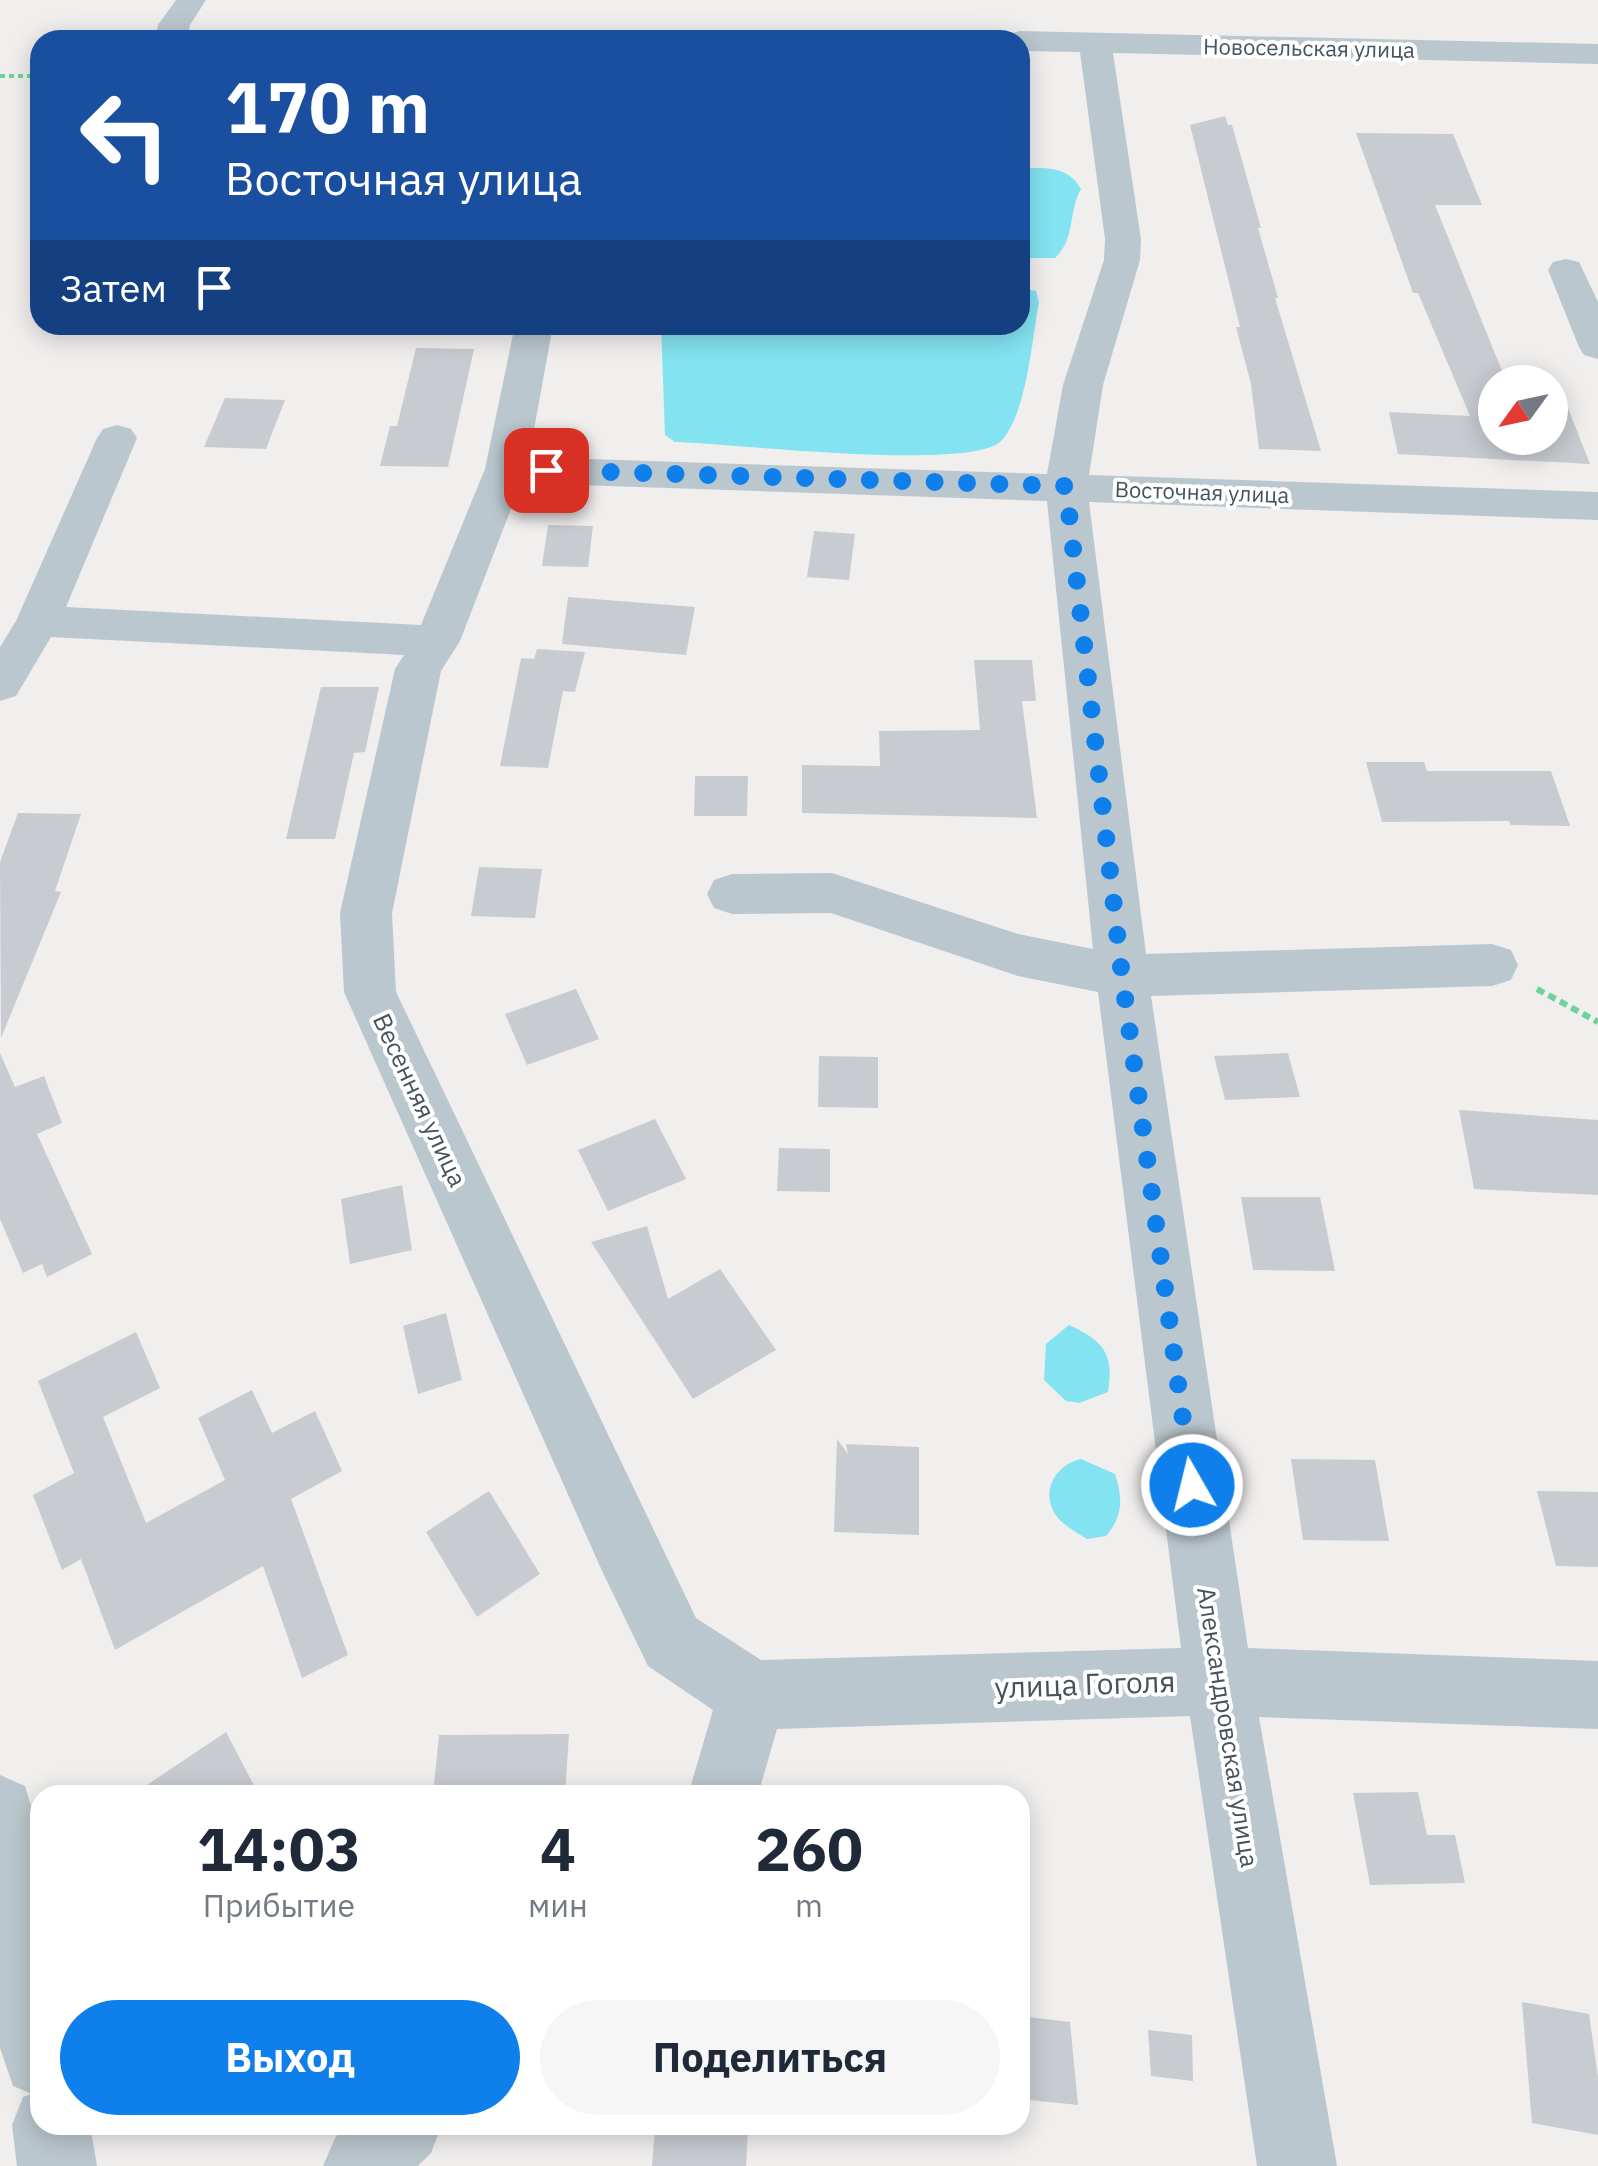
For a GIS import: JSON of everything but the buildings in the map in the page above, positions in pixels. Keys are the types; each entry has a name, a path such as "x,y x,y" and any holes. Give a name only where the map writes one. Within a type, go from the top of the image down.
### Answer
{"street":[{"path":"173,30 190,0"},
{"name":"Новосельская улица","path":"1030,42 1598,54"},
{"name":"Александровская улица","path":"1095,42 1122,260 1090,356 1066,486 1122,976 1219,1681 1297,2166"},
{"path":"1566,270 1598,347"},
{"name":"Весенняя улица","path":"532,335 506,469 437,641 418,669 366,914 370,992 672,1642 752,1695"},
{"path":"0,685 38,620 118,438"},
{"name":"Восточная улица","path":"506,469 1598,506"},
{"path":"38,620 437,641"},
{"path":"732,894 832,893 1018,956 1122,976 1492,965"},
{"name":"улица Гоголя","path":"752,1695 1219,1681 1598,1694"},
{"path":"726,1785 752,1695"},
{"path":"0,1811 30,1997"},
{"path":"52,2135 57,2166"},
{"path":"363,2166 393,2135"}],"path":[{"path":"0,76 30,76"},
{"path":"1492,965 1598,1022"}],"water":[{"path":"1030,168 1062,172 1081,189 1066,242 1055,258 1030,258"},
{"path":"1030,290 1036,291 1039,302 1031,355 1017,413 1001,441 980,450 847,454 675,442 665,435 661,335 1030,335"},
{"path":"1069,1325 1091,1337 1108,1358 1108,1392 1079,1403 1066,1401 1044,1380 1046,1344"},
{"path":"1081,1459 1115,1474 1120,1507 1106,1536 1087,1539 1061,1522 1051,1505 1053,1479 1065,1466"}],"route":[{"path":"546,470 1066,486 1122,976 1192,1485"}]}
